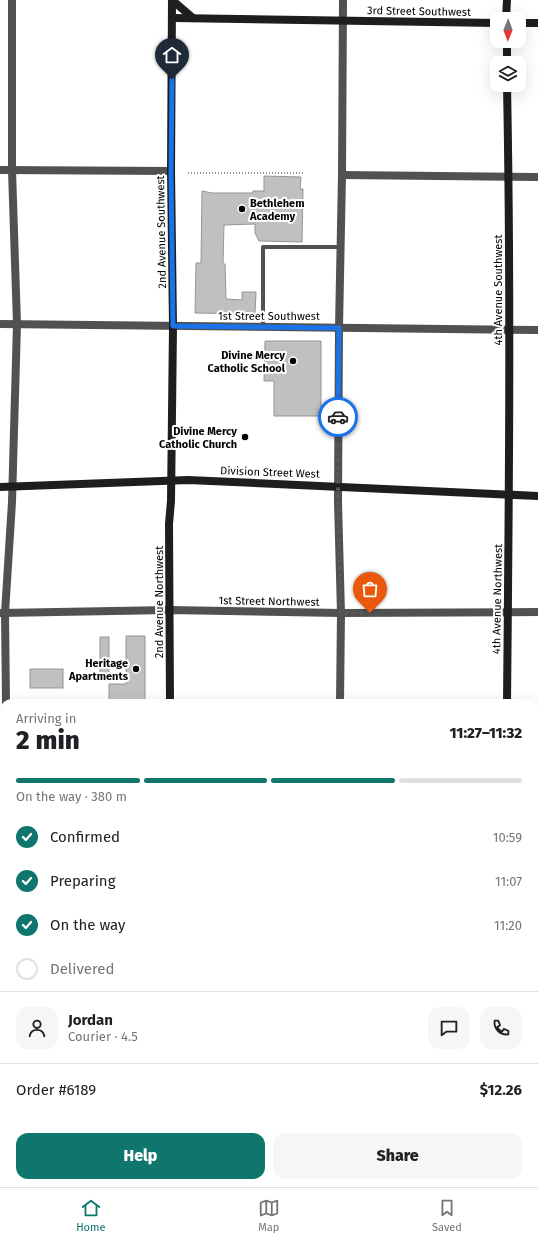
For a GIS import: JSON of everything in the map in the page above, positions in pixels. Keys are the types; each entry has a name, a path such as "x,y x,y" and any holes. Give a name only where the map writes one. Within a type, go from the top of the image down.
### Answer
{"street":[{"path":"6,699 3,613 12,486 17,324 12,170 12,0"},
{"path":"172,0 193,18"},
{"name":"2nd Avenue Southwest","path":"171,463 173,326 171,171 172,0"},
{"path":"340,699 341,613 338,486 343,0"},
{"path":"506,12 507,0"},
{"name":"3rd Street Southwest","path":"173,18 490,22"},
{"path":"526,23 538,23"},
{"name":"4th Avenue Southwest","path":"508,92 509,494"},
{"path":"0,170 171,171"},
{"path":"342,175 538,177"},
{"name":"1st Street Southwest","path":"0,324 538,330"},
{"name":"2nd Avenue Northwest","path":"170,699 169,524 171,500 171,463"},
{"name":"Division Street West","path":"0,487 188,480 538,496"},
{"name":"4th Avenue Northwest","path":"507,699 509,494"},
{"name":"1st Street Northwest","path":"3,613 169,610 341,613 538,612"}],"lane":[{"path":"263,327 263,247 341,248"}],"path":[{"path":"188,173 305,174"}],"building":[{"name":"Bethlehem Academy","path":"264,176 301,177 300,189 303,189 302,242 259,241 255,233 255,224 224,225 223,264 225,264 226,299 242,300 242,292 256,292 255,314 195,313 196,263 201,263 202,191 212,193 253,193 253,191 264,191"},
{"name":"Divine Mercy Catholic School","path":"265,341 321,341 321,416 274,416 274,381 264,381"},
{"name":"Heritage Apartments","path":"126,636 145,636 145,699 109,699 109,684 126,684"},
{"path":"100,637 109,637 109,680 100,680"},
{"path":"30,669 63,669 63,688 30,688"}],"way so far":[{"path":"338,417 338,502 341,613 370,613"}],"place":[{"name":"Bethlehem Academy","path":"242,209"},
{"name":"Divine Mercy Catholic School","path":"293,361"},
{"name":"Divine Mercy Catholic Church","path":"245,437"},
{"name":"Heritage Apartments","path":"136,669"}],"route":[{"path":"172,79 171,171 173,326 339,328 338,417"}]}
